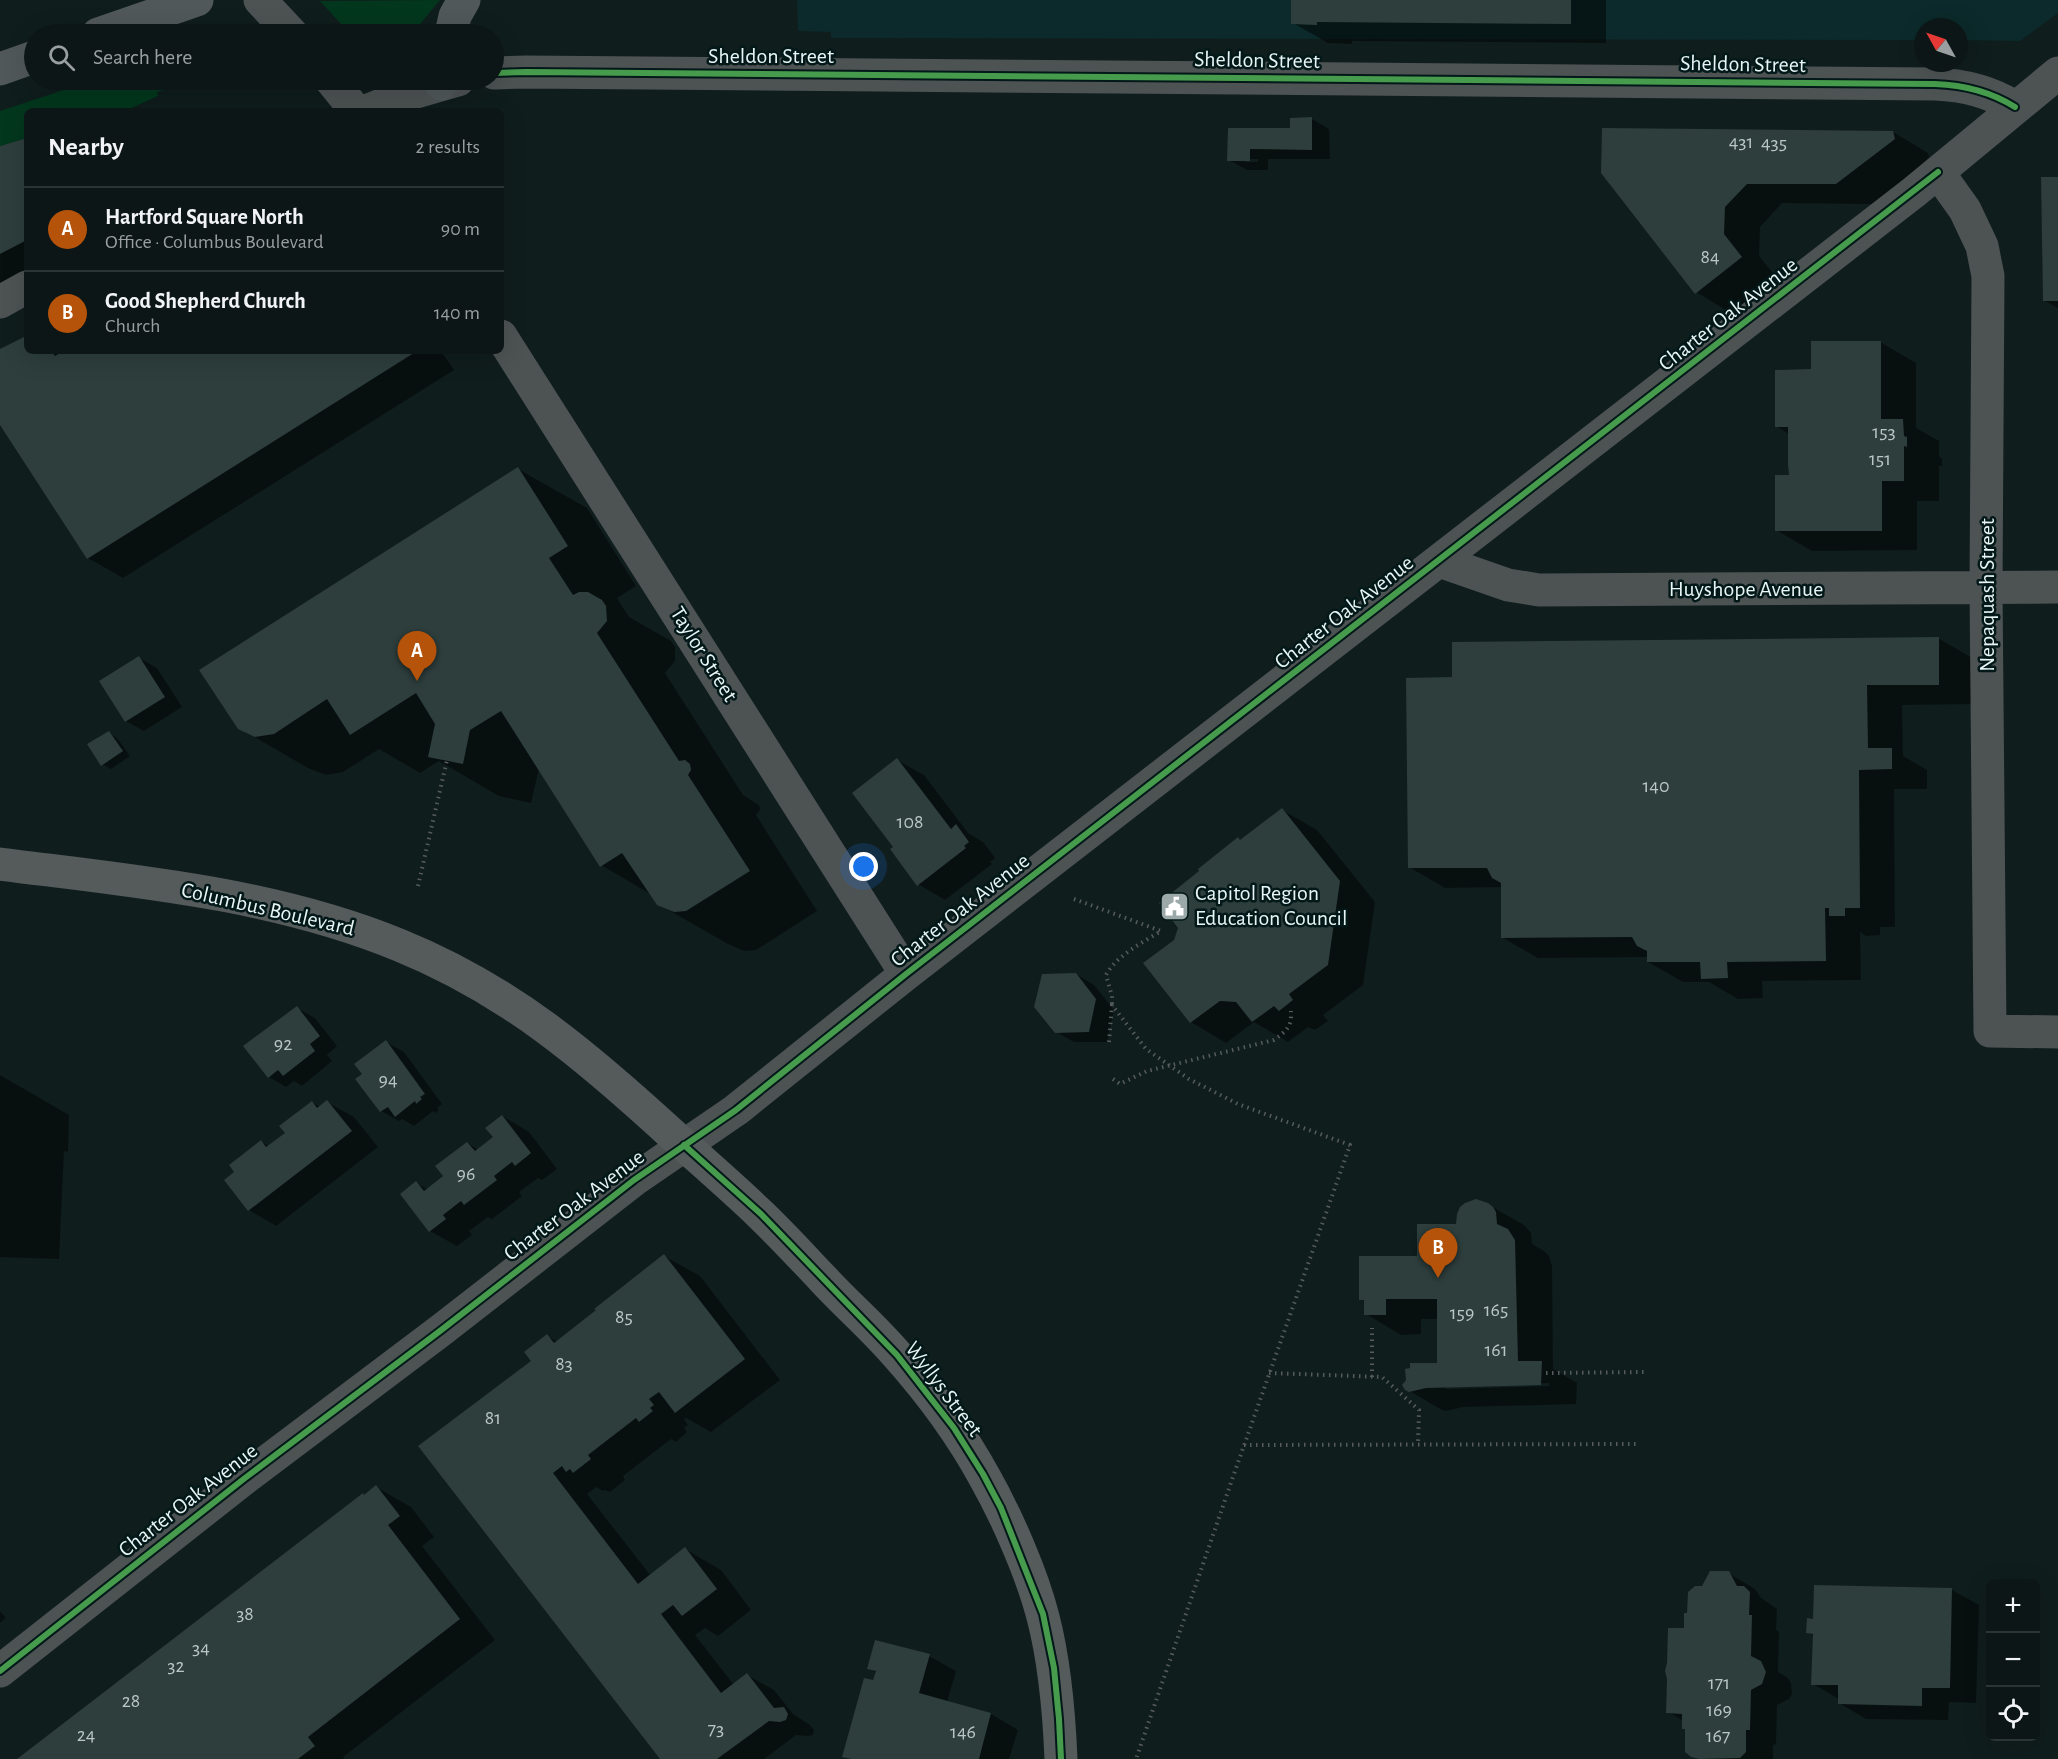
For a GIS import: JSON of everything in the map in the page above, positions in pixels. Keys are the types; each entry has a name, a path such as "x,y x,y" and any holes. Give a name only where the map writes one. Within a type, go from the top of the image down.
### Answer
{"highway":[{"path":"127,24 196,0"},
{"path":"453,24 454,16 464,0"},
{"path":"0,69 24,61"}],"main road":[{"name":"Columbus Boulevard","path":"0,864 219,894 351,926 402,946 460,972 516,1005 569,1044 684,1145"},
{"name":"Wyllys Street","path":"684,1145 761,1214 897,1355 954,1428 983,1474 1001,1508 1043,1614 1054,1668 1061,1759"}],"street":[{"path":"260,0 282,24"},
{"name":"Sheldon Street","path":"504,74 550,72 1935,84 1970,88 1994,96 2015,107"},
{"name":"Charter Oak Avenue","path":"0,1671 245,1478 440,1331 634,1180 736,1110 906,974 1938,172 2058,73"},
{"path":"340,90 354,108"},
{"path":"374,108 423,90"},
{"name":"Nepaquash Street","path":"1938,172 1965,210 1982,246 1988,276 1986,587 1990,1031 2058,1032"},
{"path":"0,302 24,289"},
{"name":"Taylor Street","path":"504,341 906,974"},
{"name":"Huyshope Avenue","path":"1439,561 1508,585 1539,591 2058,587"}],"path":[{"path":"418,886 447,760"},
{"path":"1074,899 1161,931 1130,951 1110,967 1106,975 1112,996 1109,1042"},
{"path":"1112,1005 1146,1049 1190,1079 1238,1104 1350,1145 1136,1759"},
{"path":"1113,1079 1120,1084 1147,1071 1168,1065 1274,1040 1287,1031 1291,1021 1291,1011"},
{"path":"1372,1328 1372,1377"},
{"path":"1546,1373 1646,1372"},
{"path":"1269,1373 1382,1377 1419,1410 1418,1443"},
{"path":"1244,1445 1637,1444"}],"shaded area":[{"path":"797,0 2058,0 2058,13 2020,41 1968,40 1968,18 1914,18 1914,40 831,38 831,32 798,31"}],"green space":[{"path":"440,0 420,24 341,24 320,1"},
{"path":"64,90 164,90 157,92 158,96 132,108 24,108 24,139 0,146 0,111"}],"building":[{"path":"1291,0 1571,0 1571,24 1317,22 1317,25 1291,24"},
{"path":"1312,117 1312,150 1250,149 1250,161 1227,161 1228,128 1290,128 1290,118"},
{"path":"1602,128 1893,131 1895,139 1836,184 1747,184 1725,207 1724,234 1742,257 1695,294 1601,173"},
{"path":"24,139 24,242 0,254 0,146"},
{"path":"2041,177 2058,177 2058,301 2043,301"},
{"path":"24,337 24,354 53,354 55,356 58,354 412,354 87,559 0,425 0,349"},
{"path":"1811,341 1881,341 1881,419 1903,419 1904,436 1907,437 1907,447 1904,446 1904,481 1882,481 1882,531 1775,531 1775,475 1789,475 1788,427 1775,427 1775,370 1811,369"},
{"path":"518,467 568,546 549,558 573,595 588,592 602,600 606,606 607,621 597,633 679,761 685,760 690,764 691,770 688,775 750,871 686,911 674,912 657,905 622,853 600,867 501,711 470,730 463,764 428,757 435,724 416,693 350,735 327,699 274,734 255,737 238,729 199,670"},
{"path":"1939,637 1939,685 1867,685 1868,748 1892,748 1892,769 1859,770 1860,908 1845,908 1845,916 1829,916 1829,908 1825,908 1826,961 1727,962 1728,978 1701,979 1700,962 1647,962 1647,951 1637,946 1632,937 1501,938 1501,883 1492,878 1487,868 1408,868 1406,678 1452,677 1452,642"},
{"path":"139,656 165,697 125,722 99,681"},
{"path":"109,731 123,751 101,766 87,744"},
{"path":"897,758 951,829 956,824 969,842 964,846 966,848 917,886 890,849 893,847 852,793"},
{"path":"1282,808 1340,881 1328,965 1289,994 1293,1000 1279,1011 1274,1006 1252,1022 1236,1002 1220,1001 1190,1023 1143,963 1174,940 1178,928 1159,903 1238,837 1240,840"},
{"path":"1076,973 1096,999 1089,1032 1055,1033 1034,1007 1042,974"},
{"path":"297,1006 320,1036 310,1044 315,1051 283,1076 278,1070 268,1078 243,1046"},
{"path":"386,1040 425,1094 416,1104 415,1101 395,1117 388,1107 380,1112 355,1079 362,1074 354,1064"},
{"path":"327,1100 352,1131 248,1211 224,1180 234,1172 229,1165 261,1140 266,1147 285,1133 279,1126 312,1101 317,1108"},
{"path":"502,1115 531,1153 515,1166 512,1162 494,1176 497,1180 464,1205 461,1201 443,1215 446,1219 429,1232 400,1194 416,1181 424,1191 443,1176 435,1166 467,1142 475,1151 493,1137 485,1128"},
{"path":"1476,1199 1493,1207 1497,1224 1508,1229 1515,1240 1518,1361 1542,1361 1541,1385 1426,1388 1409,1392 1402,1385 1406,1380 1405,1369 1410,1368 1410,1363 1437,1363 1437,1299 1386,1299 1386,1315 1364,1315 1364,1300 1359,1300 1359,1256 1417,1256 1417,1224 1456,1224 1460,1207"},
{"path":"664,1254 745,1359 675,1413 659,1392 649,1399 654,1405 650,1408 653,1411 639,1422 636,1418 588,1455 591,1459 573,1473 570,1469 566,1472 562,1466 553,1473 638,1584 685,1547 717,1589 682,1616 673,1605 661,1614 721,1693 747,1673 774,1708 784,1707 788,1714 786,1720 769,1721 717,1759 660,1759 418,1446 531,1361 524,1352 547,1334 554,1343"},
{"path":"376,1485 400,1516 388,1525 460,1619 308,1737 315,1746 298,1759 17,1759 363,1493 364,1495"},
{"path":"1710,1571 1729,1571 1737,1586 1744,1586 1750,1592 1751,1656 1761,1661 1766,1672 1762,1684 1751,1690 1750,1730 1746,1730 1746,1752 1740,1758 1699,1759 1691,1757 1685,1752 1685,1729 1682,1729 1682,1714 1666,1713 1667,1679 1665,1671 1668,1628 1684,1628 1688,1592 1695,1586 1702,1586"},
{"path":"1814,1585 1952,1588 1950,1688 1922,1688 1922,1706 1838,1704 1838,1685 1811,1685 1813,1634 1806,1633 1807,1618 1813,1619"},
{"path":"875,1640 930,1654 919,1693 991,1713 979,1759 851,1759 842,1757 864,1678 873,1680 876,1671 867,1669"}],"cycle path":[{"path":"504,73 1935,84 1977,90 2015,107"},
{"path":"0,1671 245,1478 440,1331 634,1180 736,1110 906,974 1938,172"},
{"path":"684,1145 761,1214 897,1355 954,1428 983,1474 1001,1508 1043,1614 1054,1668 1061,1759"}],"place":[{"name":"Hartford Square North","path":"417,681"},
{"name":"Capitol Region Education Council","path":"1174,906"},
{"name":"Good Shepherd Church","path":"1438,1278"}]}
